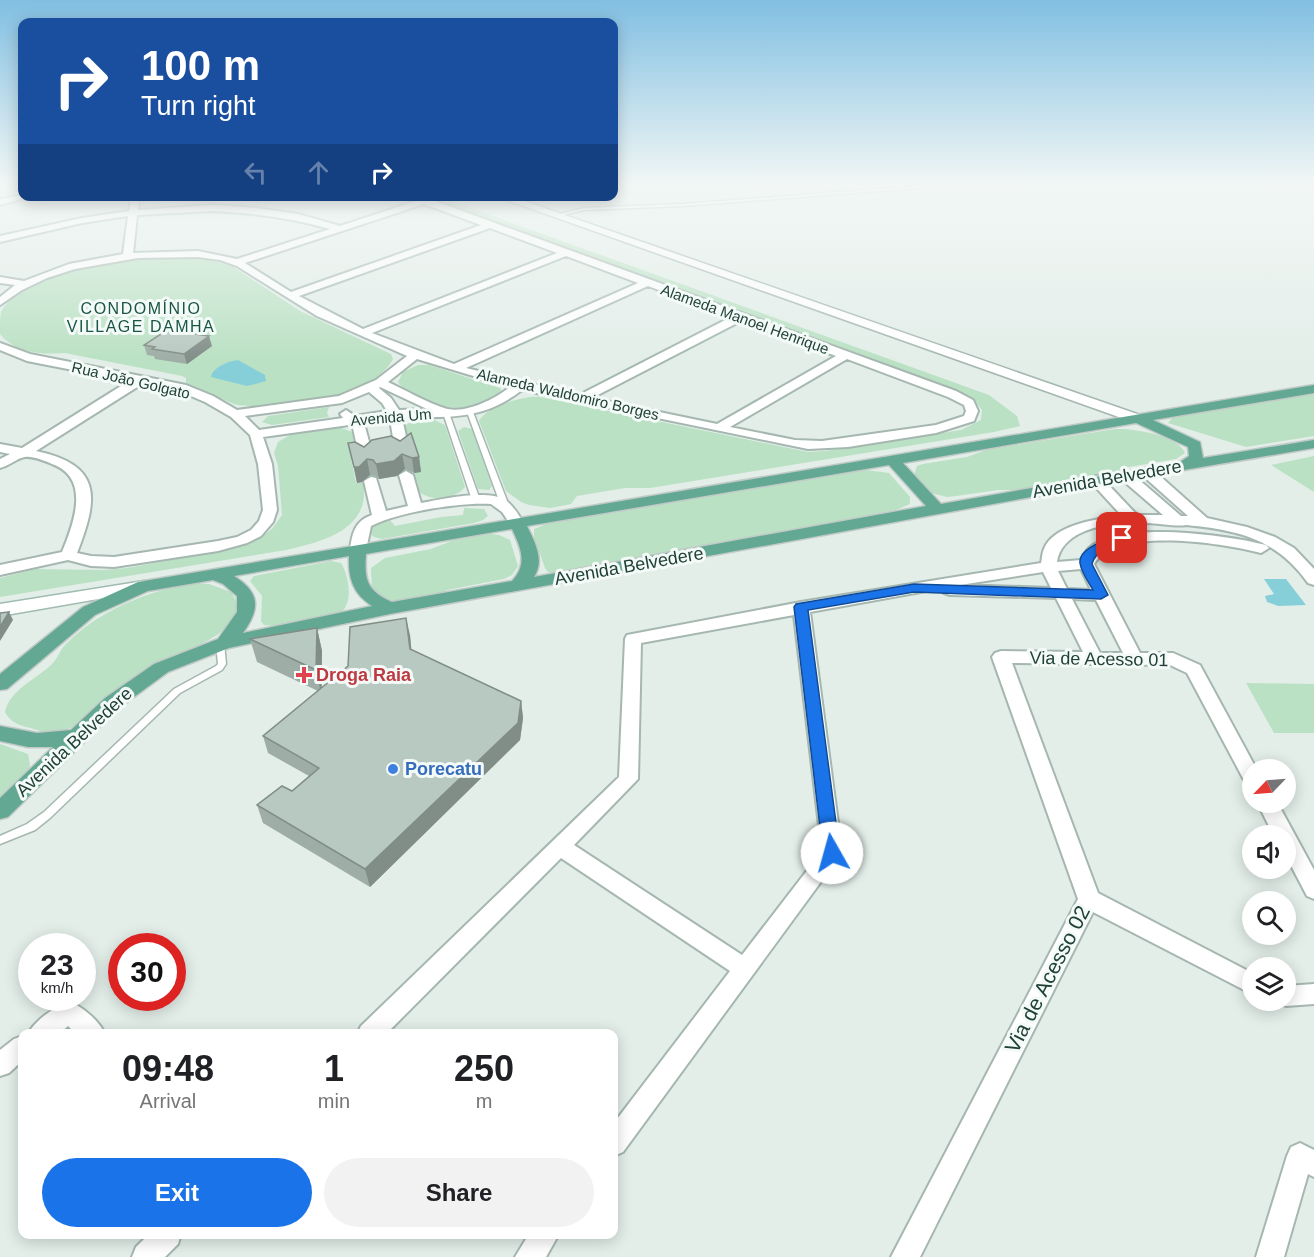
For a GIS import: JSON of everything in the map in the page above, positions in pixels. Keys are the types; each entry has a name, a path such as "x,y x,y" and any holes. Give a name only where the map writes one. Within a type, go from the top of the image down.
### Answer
{"main road":[{"path":"0,683 89,610 144,585 1314,389"},
{"path":"1135,418 1195,445 1196,458 1183,466"},
{"name":"Avenida Belvedere","path":"0,811 112,703 161,668 222,644 390,608 1096,480 1314,444"},
{"path":"894,461 937,509"},
{"path":"516,522 524,535 530,561 529,570 516,586"},
{"path":"358,550 357,567 362,590 372,601 390,608"},
{"path":"214,574 231,579 243,589 248,601 247,615 238,629 222,644"},
{"path":"0,732 13,738 32,741 75,738"}],"street":[{"path":"128,255 129,245"},
{"path":"238,262 289,245"},
{"path":"290,296 435,245"},
{"name":"Alameda Manoel Henrique","path":"543,245 952,394 969,403 972,411"},
{"path":"637,245 1135,418"},
{"path":"363,333 565,253"},
{"name":"Alameda Waldomiro Borges","path":"25,284 79,265 128,255 220,256 238,262 326,316 415,355 519,386 815,447 832,446 959,423 969,418 972,411"},
{"path":"0,280 25,284"},
{"path":"456,368 646,283"},
{"path":"0,302 25,284"},
{"path":"580,399 740,317"},
{"name":"Rua João Golgato","path":"0,346 27,357 182,388 209,399 235,414 256,434 265,464 270,510 266,522 256,533 242,540 218,546 114,562 91,561 68,555"},
{"name":"Avenida Um","path":"235,414 342,399 376,386 415,355"},
{"path":"719,428 844,356"},
{"path":"0,464 23,453 138,380"},
{"path":"376,386 446,413"},
{"path":"376,386 396,414 402,450"},
{"name":"Avenida Um","path":"256,434 396,414 470,412 506,396 519,386"},
{"path":"1061,393 1091,408 1098,416 1091,426"},
{"path":"342,399 342,408 359,427 366,456"},
{"path":"0,447 57,461 75,471 84,489 82,514 68,555 0,570"},
{"path":"1147,472 1203,522"},
{"path":"406,475 416,509"},
{"path":"1125,475 1199,538"},
{"path":"1096,480 1150,537"},
{"path":"371,481 380,516"},
{"path":"358,550 364,525 380,516 416,509 476,500 494,500 504,506 516,522"},
{"path":"1094,658 1047,561 1051,547 1060,537 1084,525 1134,520 1178,520 1203,522 1249,533 1279,544 1299,559 1314,580"},
{"path":"1134,658 1086,564 1087,558 1101,545 1122,538 1224,539 1299,559"},
{"path":"374,1029 628,778 633,639 914,588 1048,567 1086,564"},
{"path":"0,610 144,585"},
{"path":"914,588 1101,595"},
{"path":"618,1138 832,853 801,607"},
{"name":"Via de Acesso 01","path":"1001,657 1173,659 1194,669 1242,759"},
{"name":"Via de Acesso 02","path":"905,1257 1089,899 1001,657"},
{"path":"559,846 744,968"},
{"path":"1296,856 1314,890"},
{"path":"1089,899 1242,979"},
{"path":"1296,995 1314,994"},
{"path":"47,1029 69,1012 88,1029"},
{"path":"0,1065 18,1050"},
{"path":"1270,1257 1307,1160"},
{"path":"146,1257 163,1239"},
{"path":"529,1257 542,1239"}],"lane":[{"path":"470,412 504,506"},
{"path":"446,413 476,500"},
{"path":"0,840 31,827 47,815 177,691 219,668 222,664 222,644"}],"green space":[{"path":"553,245 572,245 989,395 1017,416 1020,426 650,488 625,488 577,496 571,504 550,508 521,502 506,491 479,421 498,406 526,398 541,397 808,452 825,451 961,430 981,420 982,410 972,398"},
{"path":"153,256 207,259 232,266 300,311 391,354 393,359 372,381 345,394 289,404 244,406 186,384 186,378 182,376 65,353 48,354 21,349 0,334 1,312 7,303 36,284 84,266"},
{"path":"418,365 429,365 500,388 501,395 482,405 467,408 433,403 412,394 398,382 403,372"},
{"path":"1314,394 1314,436 1246,447 1168,423 1173,417"},
{"path":"329,407 327,413 329,417 272,425 262,422 268,416"},
{"path":"425,419 445,425 465,487 455,495 437,498 419,492 413,473 421,472 407,450 403,427 414,420"},
{"path":"339,427 352,432 358,457 351,459 356,483 363,482 364,498 360,512 352,522 328,538 286,550 0,597 0,578 35,569 127,568 235,548 255,541 272,529 282,515 278,466 274,453 278,442 295,432"},
{"path":"464,427 472,429 492,486 489,490 478,489 458,431"},
{"path":"1115,429 1143,431 1165,437 1181,447 1185,453 1176,459 1123,468 1107,476 1021,490 998,490 947,497 931,493 914,475 917,466 923,464 967,457 986,450"},
{"path":"1314,456 1314,492 1271,465"},
{"path":"866,470 889,473 910,497 910,504 896,510 556,574 548,572 545,568 534,537 534,529 549,523"},
{"path":"464,508 484,509 488,516 474,523 382,539 369,533 374,525 390,520 395,526 463,515"},
{"path":"490,534 510,540 518,566 512,575 504,579 447,590 432,598 397,603 381,601 372,593 371,568 385,558 431,549 454,540"},
{"path":"331,561 341,563 348,582 349,597 340,613 276,626 264,625 261,621 262,596 250,581 254,576"},
{"path":"193,583 209,584 231,592 235,599 237,610 232,621 216,636 135,677 92,714 72,727 61,731 42,731 19,725 7,715 5,712 12,697 52,664 65,645 93,622 108,612 141,597"},
{"path":"1246,683 1314,684 1314,733 1274,733"},
{"path":"0,744 28,754 30,765 29,771 0,800"}],"water":[{"path":"238,360 265,375 266,381 247,386 211,377 214,371 221,366"},
{"path":"1264,579 1286,579 1306,605 1278,606 1267,602 1265,596 1274,594"}],"building":[{"path":"167,330 209,336 184,354 152,349 155,347 144,345"},
{"path":"411,433 419,457 412,458 402,454 394,461 376,464 373,460 367,459 359,467 354,467 348,443 355,442 364,447 372,440 391,436 400,441"},
{"path":"9,612 0,627 0,613"},
{"name":"Porecatu","path":"406,618 410,649 521,701 518,723 365,869 257,805 282,786 292,791 319,768 263,736 348,666 350,627"},
{"path":"317,628 316,670 250,639"}],"place":[{"name":"Droga Raia","path":"304,675"},
{"name":"Porecatu","path":"393,769"}],"district":[{"name":"CONDOMÍNIO VILLAGE DAMHA","path":"141,317"}],"route":[{"path":"832,853 801,607 914,588 1101,595 1086,564 1087,558 1101,545 1122,538"}]}
